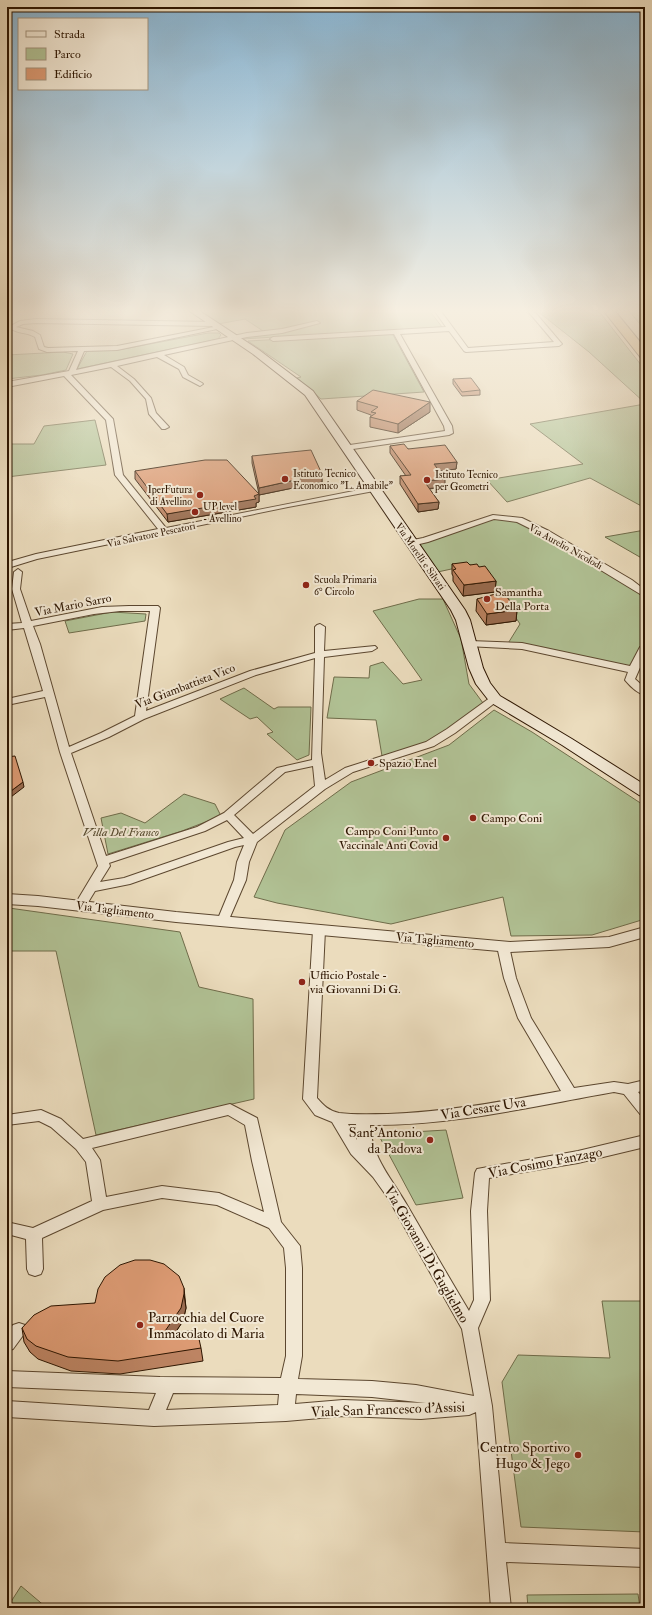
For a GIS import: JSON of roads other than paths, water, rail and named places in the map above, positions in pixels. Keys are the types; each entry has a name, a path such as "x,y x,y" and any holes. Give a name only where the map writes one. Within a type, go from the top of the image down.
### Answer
{"main road":[{"name":"Via Morelli e Silvati","path":"298,385 308,393 458,610 463,620 476,668 483,684 495,699 567,742 645,792"}],"street":[{"path":"80,385 110,420 119,475 164,531"},
{"path":"137,385 149,399 153,414 165,427"},
{"path":"346,448 449,433 448,426 426,385"},
{"path":"110,420 103,424 111,465"},
{"name":"Via Salvatore Pescatori","path":"12,570 46,555 288,505 374,489"},
{"name":"Via Aurelio Nicolodi","path":"411,542 425,540 493,517 519,520 629,582 645,594"},
{"path":"12,570 19,601 35,644 64,752 104,866 80,906"},
{"path":"12,570 16,589"},
{"name":"Via Mario Sarro","path":"28,625 86,612 115,608 155,608 140,717"},
{"path":"7,627 28,625"},
{"path":"320,627 316,762 321,787"},
{"path":"470,644 522,646 633,670"},
{"path":"645,647 633,670 630,680 645,692"},
{"name":"Via Giambattista Vico","path":"64,752 105,735 140,717 254,673 310,656 372,648"},
{"path":"7,702 48,693"},
{"path":"91,888 126,881 232,844 252,840 321,787 349,770 430,744 451,731 495,699"},
{"path":"102,861 201,829 228,815 281,770 316,762"},
{"path":"228,815 252,840"},
{"path":"223,921 240,880 243,862 252,840"},
{"name":"Via Tagliamento","path":"7,899 223,921 503,946 609,942 645,932"},
{"path":"319,930 310,1099 320,1111 337,1118"},
{"path":"503,946 510,978 525,1018 570,1094"},
{"name":"Via Cesare Uva","path":"337,1118 364,1120 419,1117 473,1111 570,1094 614,1088 628,1089 645,1085"},
{"path":"628,1089 645,1110"},
{"path":"81,1145 230,1110 252,1122 274,1224"},
{"path":"7,1120 41,1115 56,1123 81,1145 93,1160 100,1204"},
{"name":"Via Giovanni Di Guglielmo","path":"337,1118 356,1150 378,1173 403,1210 470,1328 484,1406 501,1608"},
{"path":"364,1120 363,1132 365,1143 370,1158 378,1173"},
{"name":"Via Cosimo Fanzago","path":"470,1328 482,1300 479,1210 482,1173 578,1157 645,1141"},
{"path":"7,1230 34,1235 100,1204 162,1192 219,1198 274,1224 292,1246 294,1268 294,1356 288,1386 286,1413"},
{"path":"34,1235 35,1269"},
{"path":"7,1344 18,1330"},
{"name":"Viale San Francesco d'Assisi","path":"7,1378 168,1385 288,1386 372,1389 416,1393 484,1406"},
{"path":"154,1418 168,1385"},
{"name":"Viale San Francesco d'Assisi","path":"7,1409 154,1418 286,1413 343,1408 421,1411 484,1406"},
{"path":"496,1552 645,1558"}],"place":[{"name":"Istituto Tecnico Economico \"L. Amabile\"","path":"285,479"},
{"name":"Istituto Tecnico per Geometri","path":"427,480"},
{"name":"IperFutura di Avellino","path":"200,495"},
{"name":"UP level - Avellino","path":"195,512"},
{"name":"Scuola Primaria 6° Circolo","path":"306,585"},
{"name":"Samantha Della Porta","path":"487,599"},
{"name":"Spazio Enel","path":"371,763"},
{"name":"Campo Coni","path":"473,818"},
{"name":"Campo Coni Punto Vaccinale Anti Covid","path":"446,838"},
{"name":"Ufficio Postale - via Giovanni Di G.","path":"302,982"},
{"name":"Sant'Antonio da Padova","path":"430,1140"},
{"name":"Parrocchia del Cuore Immacolato di Maria","path":"140,1325"},
{"name":"Centro Sportivo Hugo & Jego","path":"578,1455"}],"park label":[{"name":"Villa Del Franco","path":"121,832"}]}
